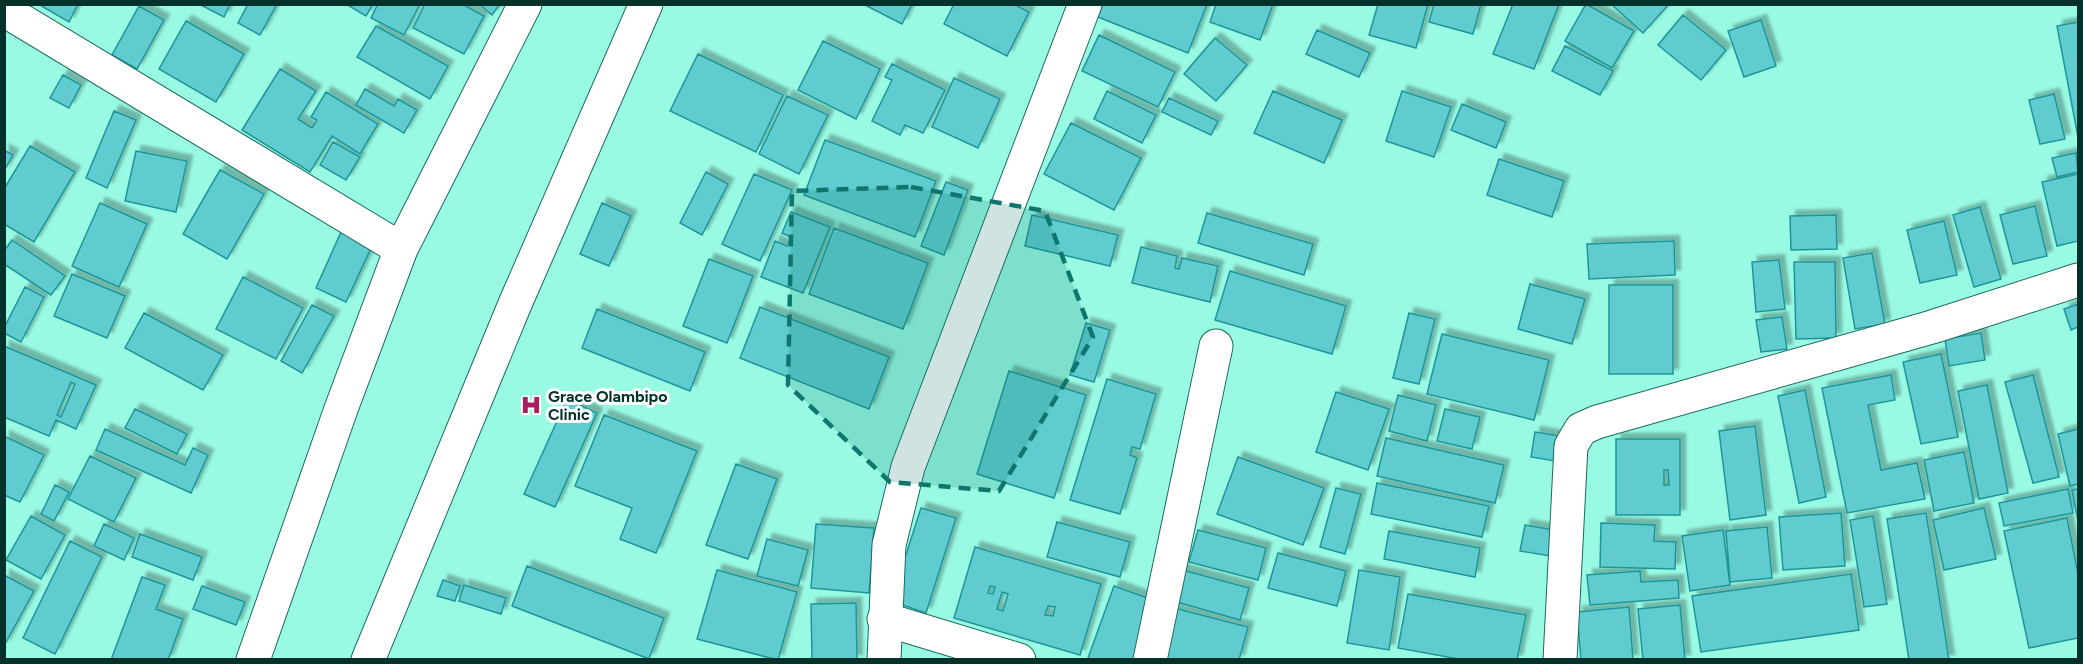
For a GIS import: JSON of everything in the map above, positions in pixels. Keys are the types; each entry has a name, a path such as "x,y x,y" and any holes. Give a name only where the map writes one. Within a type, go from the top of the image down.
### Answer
{"street":[{"path":"252,660 400,249 525,4"},
{"path":"368,660 515,304 646,4"},
{"path":"884,660 889,545 908,467 1085,4"},
{"path":"4,10 400,249"},
{"path":"1560,660 1571,446 1581,429 1597,422 1932,327 2079,280"},
{"path":"1150,660 1216,346"},
{"path":"884,619 1019,660"}],"highlighted area":[{"path":"911,187 1045,211 1093,337 999,491 890,482 788,385 792,191"}],"building":[{"path":"38,4 78,4 69,22"},
{"path":"199,4 230,4 224,17"},
{"path":"248,4 277,4 260,35 238,23"},
{"path":"346,4 373,4 366,16"},
{"path":"378,4 420,4 404,35 371,18"},
{"path":"425,4 462,4 484,16 464,54 413,28"},
{"path":"479,4 500,4 492,15"},
{"path":"863,4 912,4 902,24"},
{"path":"954,4 1013,4 1029,12 1007,56 944,24"},
{"path":"1103,4 1207,4 1188,53 1098,17"},
{"path":"1216,4 1273,4 1260,40 1210,22"},
{"path":"1378,4 1428,4 1416,48 1369,35"},
{"path":"1434,4 1481,4 1473,34 1429,22"},
{"path":"1513,4 1559,4 1534,69 1493,54"},
{"path":"1586,4 1634,31 1612,68 1565,41"},
{"path":"1611,4 1669,4 1643,33"},
{"path":"139,6 164,20 137,69 112,55"},
{"path":"1683,15 1726,50 1701,80 1658,45"},
{"path":"1761,20 1776,66 1744,77 1728,31"},
{"path":"186,21 244,54 216,102 159,69"},
{"path":"2078,22 2078,137 2057,26"},
{"path":"376,26 448,66 430,99 357,57"},
{"path":"1317,30 1370,53 1359,77 1306,54"},
{"path":"1099,35 1175,72 1158,107 1082,71"},
{"path":"1215,38 1247,65 1216,101 1184,74"},
{"path":"823,41 880,69 856,119 798,90"},
{"path":"1565,46 1613,71 1600,95 1552,71"},
{"path":"698,54 783,95 756,152 670,111"},
{"path":"892,64 945,90 923,133 905,125 900,135 872,121 892,80 885,77"},
{"path":"280,69 316,91 298,119 312,128 317,120 311,117 326,92 378,124 360,154 332,136 310,172 242,130"},
{"path":"63,75 81,85 69,108 50,98"},
{"path":"954,78 1000,99 978,148 932,127"},
{"path":"365,89 394,106 398,99 417,110 404,133 356,105"},
{"path":"1107,91 1156,115 1142,143 1094,119"},
{"path":"1273,91 1342,120 1324,163 1254,133"},
{"path":"1402,91 1451,107 1434,157 1386,141"},
{"path":"2054,94 2065,139 2040,144 2029,100"},
{"path":"787,96 828,115 799,174 759,154"},
{"path":"1169,98 1218,121 1211,135 1162,112"},
{"path":"1462,104 1506,122 1496,148 1451,130"},
{"path":"114,111 136,120 107,188 86,178"},
{"path":"1071,123 1141,158 1114,210 1044,174"},
{"path":"825,140 936,181 915,237 804,195"},
{"path":"333,142 360,157 346,180 320,165"},
{"path":"30,146 75,172 34,242 4,224 4,189"},
{"path":"4,150 13,155 4,171"},
{"path":"136,151 187,161 176,212 125,201"},
{"path":"2076,153 2078,172 2057,177 2052,158"},
{"path":"1499,159 1564,181 1552,217 1487,195"},
{"path":"220,170 264,194 227,259 183,234"},
{"path":"706,172 728,184 702,235 680,223"},
{"path":"754,174 792,190 760,261 722,244"},
{"path":"2078,174 2078,241 2057,246 2042,182"},
{"path":"946,182 968,190 944,255 921,246"},
{"path":"100,203 147,224 119,287 72,266"},
{"path":"602,203 631,216 609,266 580,254"},
{"path":"2035,206 2047,256 2013,264 2000,215"},
{"path":"1980,207 2001,279 1974,287 1953,215"},
{"path":"791,212 830,227 803,293 761,277 775,241 787,246 791,237 782,233"},
{"path":"1207,213 1313,244 1304,275 1198,243"},
{"path":"1032,215 1118,235 1110,266 1025,246"},
{"path":"1836,215 1837,249 1791,250 1790,216"},
{"path":"1944,221 1957,275 1920,283 1907,230"},
{"path":"834,228 928,263 903,329 809,294"},
{"path":"341,232 372,246 346,302 316,288"},
{"path":"12,240 65,276 51,295 4,264 4,251"},
{"path":"1674,241 1675,275 1589,279 1587,244"},
{"path":"1141,247 1177,256 1175,268 1179,269 1182,258 1218,266 1210,302 1132,283"},
{"path":"1872,253 1885,324 1855,329 1843,258"},
{"path":"709,259 753,276 727,343 683,326"},
{"path":"1779,260 1785,309 1756,312 1752,262"},
{"path":"1794,262 1835,262 1836,338 1796,339"},
{"path":"1230,271 1346,306 1332,354 1215,320"},
{"path":"72,274 125,296 107,338 54,316"},
{"path":"243,277 303,308 276,359 216,329"},
{"path":"1530,284 1585,299 1572,344 1518,329"},
{"path":"1609,285 1673,285 1673,374 1609,374"},
{"path":"25,287 44,297 21,342 4,333 4,328"},
{"path":"2078,304 2078,327 2071,330 2064,309"},
{"path":"312,305 334,316 302,373 281,361"},
{"path":"760,307 889,357 869,409 740,358"},
{"path":"597,309 705,352 690,391 582,348"},
{"path":"144,313 223,355 203,390 125,348"},
{"path":"1409,313 1435,319 1419,384 1393,378"},
{"path":"1782,317 1787,349 1761,352 1756,320"},
{"path":"1086,323 1110,330 1094,382 1070,375"},
{"path":"1981,333 1985,360 1949,366 1945,339"},
{"path":"1442,334 1549,360 1534,420 1427,394"},
{"path":"4,346 96,385 76,429 56,420 49,436 4,417","holes":["71,382 75,384 61,417 57,415"]},
{"path":"1941,354 1958,437 1921,444 1903,362"},
{"path":"1009,371 1086,395 1054,498 977,474"},
{"path":"1891,375 1895,400 1868,405 1881,470 1917,463 1925,499 1847,513 1822,388"},
{"path":"2033,375 2059,477 2033,483 2005,382"},
{"path":"1107,379 1156,394 1140,449 1132,447 1130,455 1137,458 1120,514 1070,500"},
{"path":"1987,385 2008,493 1979,499 1958,391"},
{"path":"1805,390 1826,497 1799,503 1778,396"},
{"path":"1336,392 1389,409 1368,470 1316,452"},
{"path":"1398,395 1436,405 1427,441 1389,431"},
{"path":"567,399 597,413 555,507 524,494"},
{"path":"135,409 187,434 177,454 125,428"},
{"path":"1445,409 1480,417 1472,449 1437,441"},
{"path":"604,415 697,451 656,553 620,539 632,508 575,486"},
{"path":"1755,426 1766,515 1730,520 1719,431"},
{"path":"105,429 185,465 193,448 208,455 191,493 96,450"},
{"path":"2078,429 2078,484 2070,486 2058,434"},
{"path":"1535,432 1560,436 1555,461 1531,457"},
{"path":"4,436 44,455 20,502 4,495"},
{"path":"1386,438 1504,465 1495,503 1377,476"},
{"path":"1616,439 1680,439 1680,515 1616,515","holes":["1664,470 1668,470 1669,485 1664,485"]},
{"path":"1964,452 1974,503 1934,511 1924,460"},
{"path":"90,456 136,478 114,522 68,499"},
{"path":"1238,457 1324,488 1303,545 1217,514"},
{"path":"736,464 777,479 748,559 706,545"},
{"path":"1377,483 1489,506 1482,537 1371,514"},
{"path":"55,485 69,492 54,521 41,514"},
{"path":"1336,488 1361,494 1345,554 1320,547"},
{"path":"2068,489 2073,513 2004,526 1999,503"},
{"path":"2078,489 2078,521 2072,490"},
{"path":"921,508 956,518 926,613 891,601"},
{"path":"1984,508 1996,559 1944,570 1933,520"},
{"path":"1841,513 1845,566 1783,570 1779,517"},
{"path":"1926,513 1949,660 1909,660 1887,519"},
{"path":"31,516 65,535 41,579 6,560"},
{"path":"1873,516 1887,604 1864,607 1850,520"},
{"path":"2067,518 2078,574 2078,638 2029,648 2004,531"},
{"path":"1057,522 1130,542 1120,577 1047,557"},
{"path":"1601,523 1655,525 1654,541 1676,542 1675,569 1600,567"},
{"path":"104,524 134,538 124,560 94,546"},
{"path":"816,524 874,528 869,593 811,588"},
{"path":"1525,525 1554,530 1550,556 1520,551"},
{"path":"1767,527 1772,578 1730,582 1726,531"},
{"path":"1198,530 1266,548 1258,580 1189,562"},
{"path":"1723,530 1730,585 1690,591 1682,536"},
{"path":"1389,531 1480,548 1475,577 1384,559"},
{"path":"140,534 202,557 193,580 132,557"},
{"path":"767,539 808,550 798,586 757,576"},
{"path":"70,541 102,557 55,654 23,638"},
{"path":"975,547 1101,584 1080,655 954,618","holes":["990,586 995,587 993,594 988,593","1002,592 1008,594 1003,611 997,609","1048,606 1055,607 1053,616 1045,615"]},
{"path":"1278,553 1346,571 1337,606 1268,588"},
{"path":"527,566 664,618 649,659 512,606"},
{"path":"1179,569 1249,588 1240,620 1170,600"},
{"path":"717,570 797,592 778,660 697,639"},
{"path":"1359,570 1400,577 1389,650 1347,643"},
{"path":"1640,571 1641,582 1678,580 1679,598 1590,605 1587,575"},
{"path":"1851,574 1859,630 1701,652 1692,596"},
{"path":"4,575 34,591 4,646"},
{"path":"142,577 165,585 156,609 183,619 168,660 111,660"},
{"path":"443,580 460,586 455,601 437,596"},
{"path":"464,585 506,598 501,614 459,601"},
{"path":"202,586 245,602 236,625 193,609"},
{"path":"1114,586 1156,601 1136,660 1088,658"},
{"path":"1408,594 1526,615 1517,660 1464,660 1398,648"},
{"path":"856,603 857,660 812,660 811,604"},
{"path":"1680,605 1685,660 1643,660 1638,609"},
{"path":"1629,607 1633,660 1581,660 1577,612"},
{"path":"1174,608 1248,627 1239,660 1172,660 1161,657"}],"place":[{"name":"Grace Olambipo Clinic","path":"531,405"}]}
